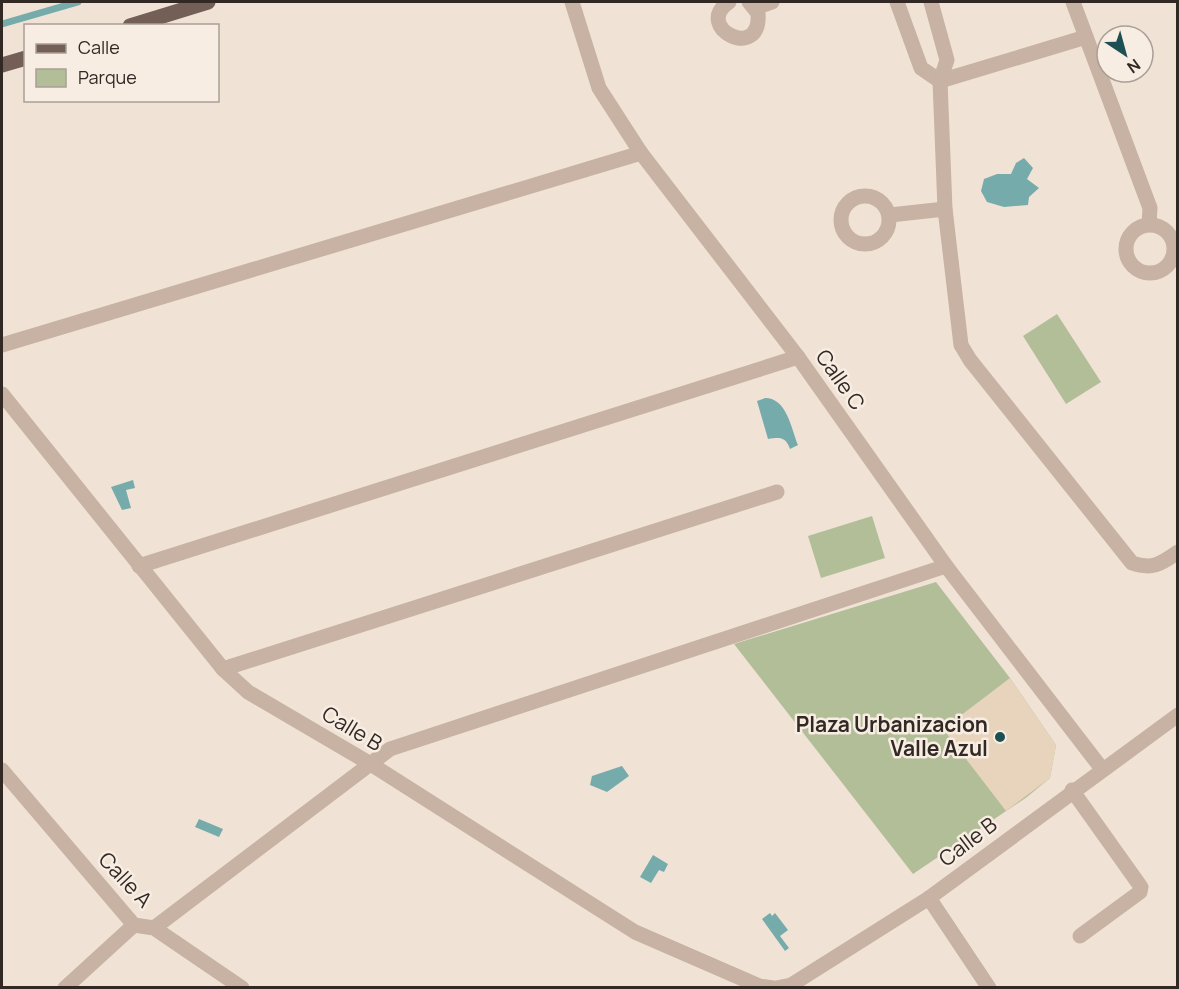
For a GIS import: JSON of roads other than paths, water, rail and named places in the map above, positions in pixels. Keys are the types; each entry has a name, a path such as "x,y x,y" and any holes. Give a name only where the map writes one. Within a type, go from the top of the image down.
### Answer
{"main road":[{"path":"136,24 208,2"},
{"path":"2,65 24,59"}],"street":[{"name":"Calle C","path":"572,2 599,88 641,153 798,357 946,566 1102,769"},
{"path":"729,2 721,9 719,23 722,29 732,37 744,38 754,31 759,19 752,4 772,2"},
{"path":"897,2 921,68 940,81"},
{"path":"931,2 947,60 940,81 945,209 961,345 970,360 1132,563 1144,568 1156,567 1178,552"},
{"path":"1073,2 1150,208 1149,224"},
{"path":"940,81 1086,37"},
{"path":"2,345 641,153"},
{"path":"890,215 945,209"},
{"path":"139,566 798,357"},
{"name":"Calle B","path":"2,394 223,669 248,692 369,763 635,932 759,986 791,985 929,897 1072,790 1178,715"},
{"path":"223,669 777,492"},
{"path":"154,928 390,749 946,566"},
{"name":"Calle A","path":"2,770 134,925 154,928 242,987"},
{"path":"1072,790 1141,887 1140,892 1080,936"},
{"path":"929,897 989,987"},
{"path":"65,987 134,925"}],"water":[{"path":"1024,158 1033,168 1027,179 1039,188 1029,197 1028,205 1004,207 987,202 981,191 984,179 997,174 1011,174 1016,163"},
{"path":"765,398 772,399 783,408 798,445 790,449 787,442 782,439 768,439 757,401"},
{"path":"133,480 135,488 126,490 131,508 122,510 111,487"},
{"path":"622,766 629,776 607,792 590,785 592,776"},
{"path":"199,819 223,829 219,837 195,827"},
{"path":"653,855 668,864 664,872 659,870 651,883 640,877"},
{"path":"770,913 772,916 775,913 788,930 780,936 789,948 785,951 762,919"}],"waterway":[{"path":"2,24 78,2"}],"place":[{"name":"Plaza Urbanizacion Valle Azul","path":"1000,737"}]}
